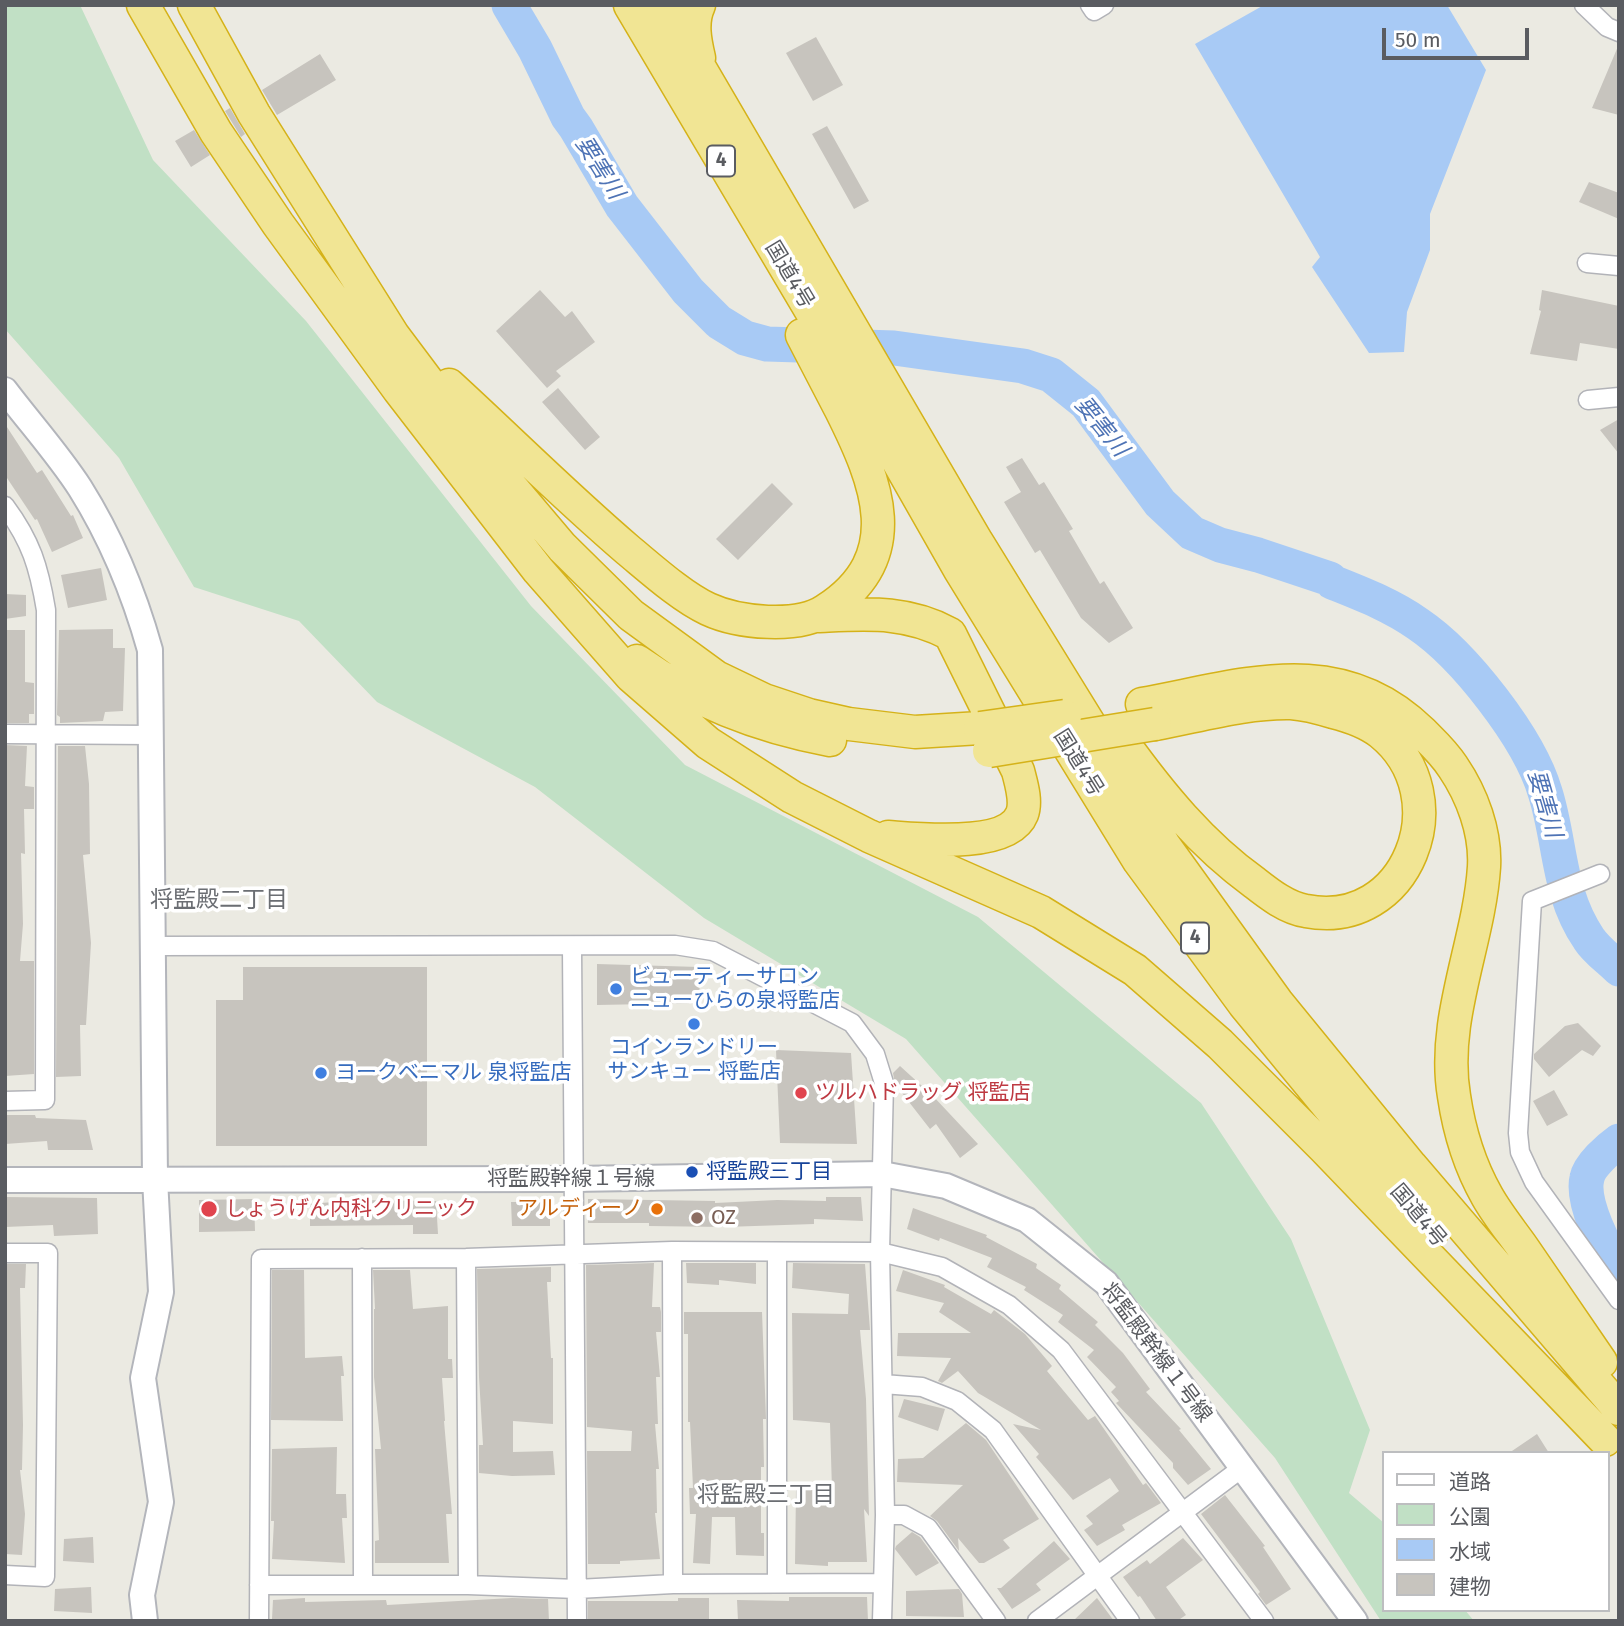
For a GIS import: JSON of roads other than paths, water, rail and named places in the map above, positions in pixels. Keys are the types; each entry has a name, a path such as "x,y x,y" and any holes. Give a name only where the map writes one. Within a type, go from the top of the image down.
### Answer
{"highway":[{"path":"143,5 216,132 278,224 399,390 538,570 631,676 708,743 792,797 869,836 1041,912 1135,970 1220,1044 1296,1120 1612,1448"},
{"name":"4","path":"630,5 744,202 832,368"},
{"name":"国道4号","path":"663,5 977,542 1164,845 1278,1002 1411,1166 1619,1409"},
{"path":"699,5 695,14 694,36 703,73"},
{"path":"200,11 254,114 393,335 474,443 562,547 631,615 716,677 764,700 809,715 849,724 984,740"},
{"path":"393,335 596,522 657,574 708,609 739,619 775,622 817,616 867,614 909,617 950,634 1018,771 1023,790 1022,814 1011,827 994,834 953,840 869,836"},
{"path":"817,616 842,600 864,577 874,550 879,517 873,483 832,368"},
{"name":"国道4号","path":"832,368 1139,861 1244,1004 1612,1448"},
{"path":"538,570 608,640 700,699 758,723 848,743 914,750 984,740 1149,714 1293,703 1352,717 1380,732 1396,749 1410,769 1419,793 1421,818 1415,845 1403,869 1389,887 1354,909 1328,914 1303,911 1272,896 1238,871 1204,841 1157,790 977,542"},
{"path":"1149,714 1276,680 1328,681 1376,697 1395,708 1445,755 1465,785 1479,823 1484,864 1477,915 1455,1016 1451,1058 1453,1093 1462,1136 1487,1196 1619,1387"}],"street":[{"path":"1090,5 1094,11 1104,5"},
{"path":"1584,5 1607,27 1619,32"},
{"path":"1587,263 1619,266"},
{"path":"5,390 80,488 113,547 135,597 150,650 155,1179 161,1292 143,1378 160,1502 142,1595 145,1621"},
{"path":"1588,400 1619,397"},
{"path":"5,506 22,528 39,570 46,610 45,1100 5,1101"},
{"path":"5,734 151,734"},
{"path":"1592,877 1532,901 1519,1105 1520,1152 1534,1182 1619,1300"},
{"path":"153,946 675,945 713,951 852,1023 875,1054 884,1083 880,1252 885,1515 882,1621"},
{"path":"572,947 577,1621"},
{"name":"将監殿幹線１号線","path":"5,1180 573,1179 882,1174 946,1186 1027,1220 1107,1283 1355,1621"},
{"path":"672,1251 673,1584"},
{"path":"259,1621 261,1259 466,1258 672,1251 880,1252 942,1267 1009,1305 1061,1350 1264,1621"},
{"path":"777,1252 777,1583"},
{"path":"5,1253 48,1253 45,1577 5,1575"},
{"path":"362,1258 363,1584"},
{"path":"466,1258 468,1584"},
{"path":"883,1384 922,1387 957,1401 993,1430 1130,1621"},
{"path":"1037,1621 1242,1468"},
{"path":"885,1515 904,1515 928,1528 996,1621"},
{"path":"259,1585 468,1584 577,1589 673,1584 883,1583"}],"water":[{"path":"1264,5 1447,5 1486,70 1430,214 1430,250 1407,312 1404,352 1369,353 1312,267 1320,257 1195,44"}],"waterway":[{"name":"要害川","path":"509,5 535,49 568,117 622,206 688,291 719,322 745,338 767,344 894,348 1023,366 1051,375 1086,403 1160,503 1192,533 1220,545 1330,579 1397,611 1436,638 1493,699 1525,747 1545,792 1571,903 1592,943 1619,969"},
{"name":"要害川","path":"1619,1141 1591,1168 1586,1188 1596,1225 1619,1269"}],"place":[{"name":"ビューティーサロン ニューひらの泉将監店","path":"616,989"},
{"name":"コインランドリー サンキュー 将監店","path":"694,1024"},
{"name":"ヨークベニマル 泉将監店","path":"321,1073"},
{"name":"ツルハドラッグ 将監店","path":"801,1093"},
{"name":"将監殿三丁目","path":"692,1172"},
{"name":"しょうげん内科クリニック","path":"209,1209"},
{"name":"アルディーノ","path":"657,1209"},
{"name":"OZ","path":"697,1218"}],"district":[{"name":"将監殿二丁目","path":"219,901"},
{"name":"将監殿三丁目","path":"766,1496"}]}
